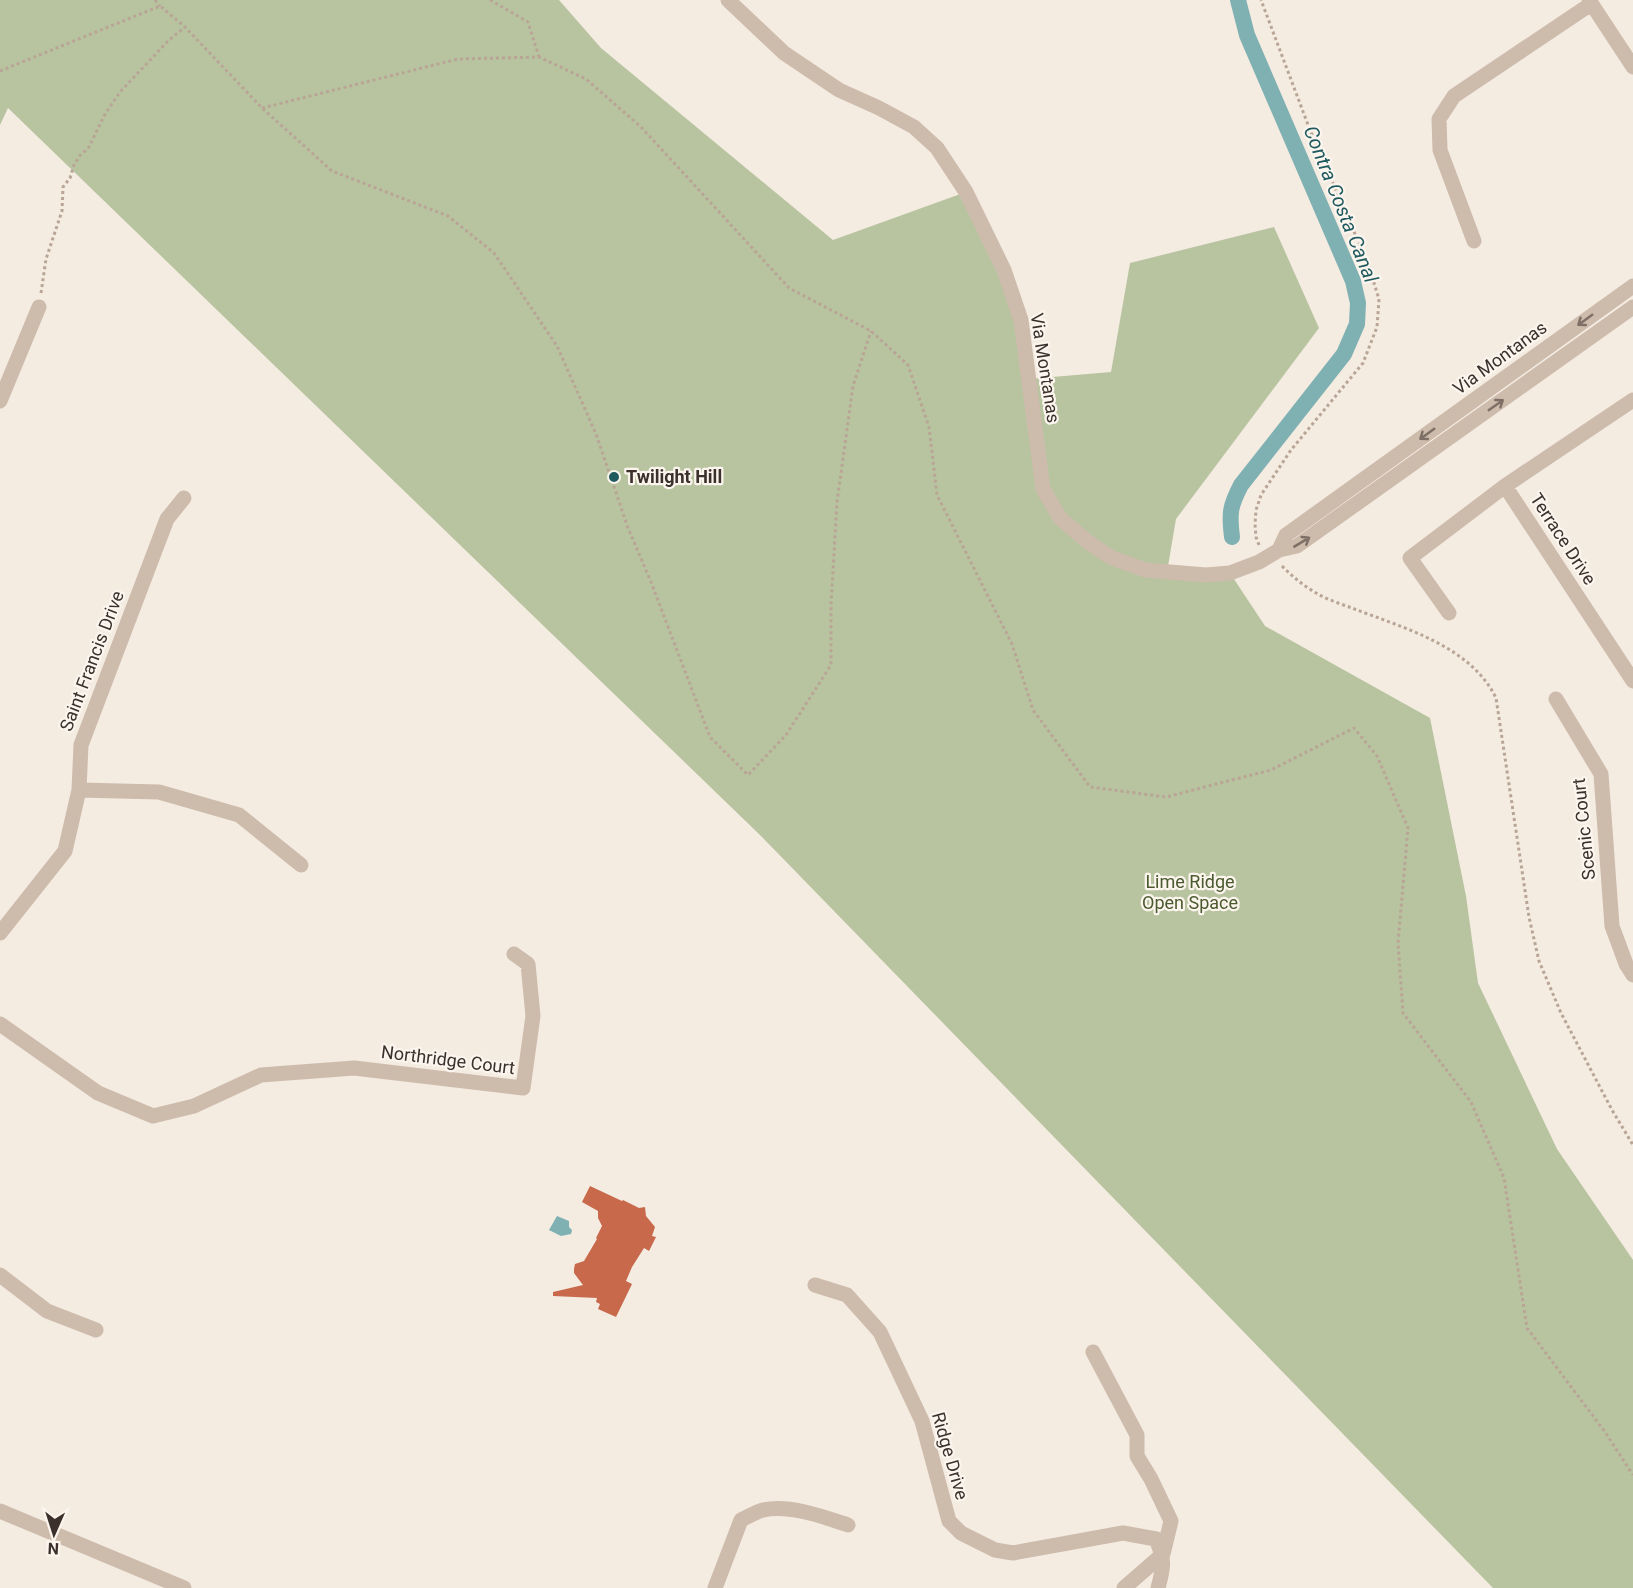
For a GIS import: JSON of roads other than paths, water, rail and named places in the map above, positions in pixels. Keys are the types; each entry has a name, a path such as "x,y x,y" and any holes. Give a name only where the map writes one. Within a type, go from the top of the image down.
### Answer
{"street":[{"name":"Via Montanas","path":"728,0 784,53 839,90 879,108 914,128 937,148 966,192 1004,270 1021,320 1043,489 1060,518 1088,543 1110,557 1145,570 1206,575 1230,573 1279,550 1297,546 1633,308"},
{"path":"1474,241 1440,150 1439,119 1455,96 1590,2 1633,67"},
{"name":"Via Montanas","path":"1279,550 1286,535 1633,286"},
{"path":"0,401 39,307"},
{"name":"Terrace Drive","path":"1633,400 1505,486 1633,681"},
{"path":"1449,613 1410,558 1505,486"},
{"name":"Saint Francis Drive","path":"0,933 65,850 79,790 81,745 167,519 184,498"},
{"name":"Scenic Court","path":"1556,699 1601,774 1612,926 1631,966"},
{"path":"79,790 159,792 239,815 301,865"},
{"name":"Northridge Court","path":"0,1024 98,1093 153,1116 194,1106 261,1075 354,1068 523,1088 534,1016 528,964 514,954"},
{"path":"0,1275 47,1311 96,1330"},
{"name":"Ridge Drive","path":"815,1285 847,1295 880,1332 922,1421 949,1521 962,1533 995,1550 1013,1553 1123,1533 1155,1539 1163,1554"},
{"path":"1093,1352 1137,1435 1137,1456 1171,1521 1163,1554 1164,1567 1158,1588"},
{"path":"715,1588 741,1520 764,1510 791,1510 820,1515 848,1525"},
{"path":"0,1511 184,1588"},
{"path":"1124,1588 1163,1554"}],"water":[{"path":"557,1216 569,1221 571,1234 561,1236 549,1230"}],"waterway":[{"name":"Contra Costa Canal","path":"1232,537 1231,510 1241,485 1344,354 1357,324 1358,303 1353,281 1247,35 1238,0"}],"place":[{"name":"Twilight Hill","path":"614,477"}],"park label":[{"name":"Lime Ridge Open Space","path":"1190,892"}]}
